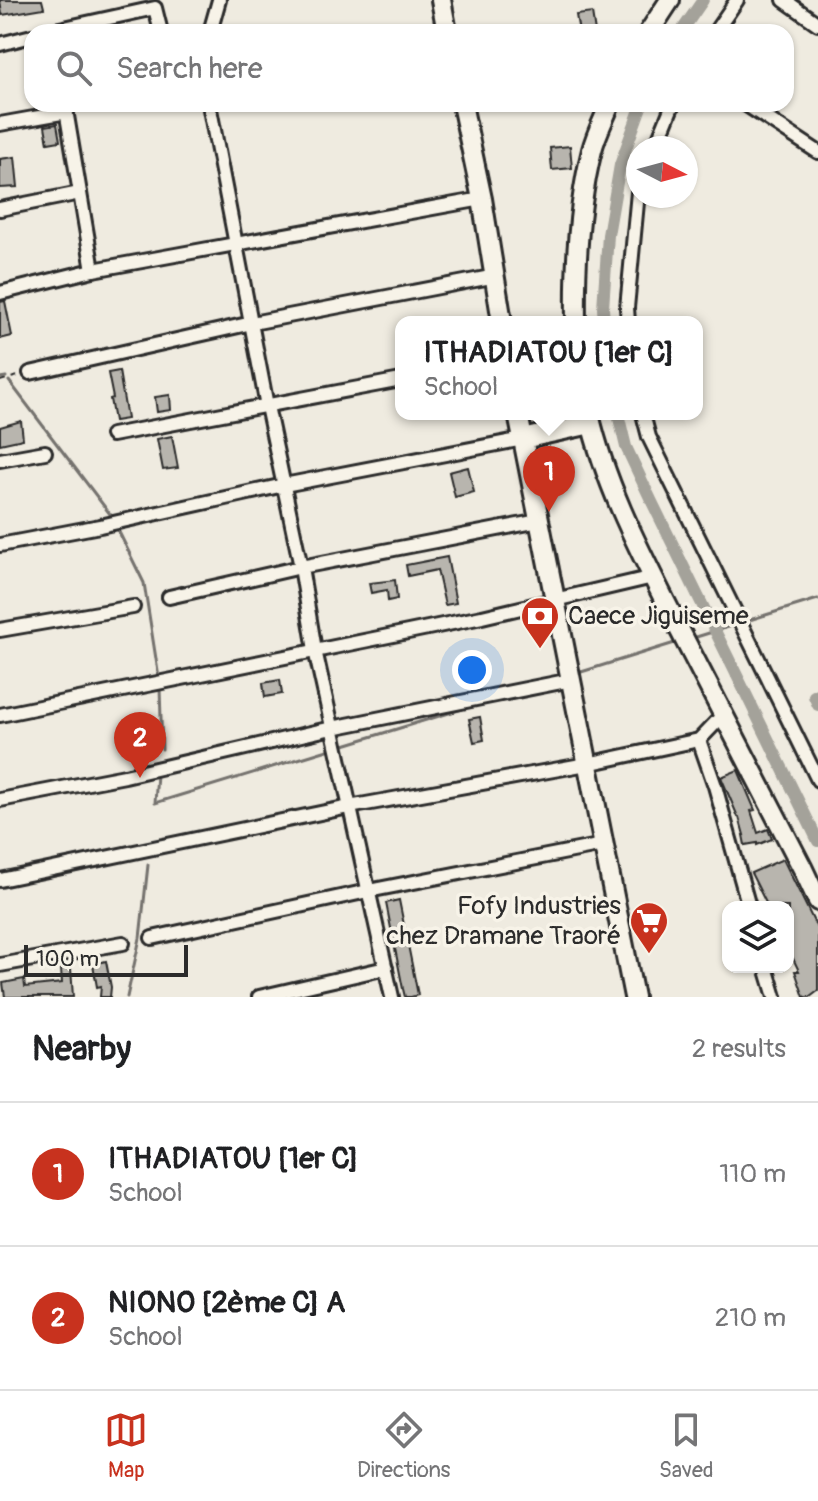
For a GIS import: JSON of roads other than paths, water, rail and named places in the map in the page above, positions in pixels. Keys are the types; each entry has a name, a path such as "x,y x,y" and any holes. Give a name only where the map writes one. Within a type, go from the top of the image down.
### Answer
{"street":[{"path":"212,24 219,0"},
{"path":"441,0 446,24"},
{"path":"654,24 670,0"},
{"path":"720,24 737,0"},
{"path":"784,0 818,24"},
{"path":"83,24 155,8 159,24"},
{"path":"0,44 24,38"},
{"path":"0,124 50,112"},
{"path":"67,112 93,270"},
{"path":"211,112 315,650 392,997"},
{"path":"464,112 501,316"},
{"path":"576,316 575,275 581,208 593,148 607,112"},
{"path":"660,136 670,112"},
{"path":"757,112 818,152"},
{"path":"0,209 80,193"},
{"path":"0,293 93,270 482,199"},
{"path":"628,316 636,208"},
{"path":"30,373 252,323 496,276"},
{"path":"112,435 395,381"},
{"path":"519,420 634,997"},
{"path":"0,545 523,439 587,420"},
{"path":"590,420 613,493 818,901"},
{"path":"645,420 649,437 818,780"},
{"path":"0,460 45,452"},
{"path":"169,597 301,567 539,521"},
{"path":"0,715 482,617 653,577"},
{"path":"0,630 133,607"},
{"path":"0,800 571,680"},
{"path":"0,880 349,807 587,764 699,740 723,715"},
{"path":"699,740 747,901"},
{"path":"152,938 368,891 603,845"},
{"path":"0,965 123,943"},
{"path":"259,997 386,968"},
{"path":"768,973 775,997"}],"waterway":[{"path":"686,24 703,0"},
{"path":"604,316 608,235 620,165 639,112"},
{"path":"0,378 6,377"},
{"path":"9,381 113,518"},
{"path":"619,420 626,447 818,841"},
{"path":"117,528 144,583 159,678"},
{"path":"743,622 818,599"},
{"path":"693,638 735,625"},
{"path":"578,673 678,642"},
{"path":"160,688 162,749"},
{"path":"818,694 814,696 818,705"},
{"path":"341,746 472,706"},
{"path":"157,774 155,803 334,748"},
{"path":"127,997 140,938 148,865"}],"place":[{"name":"ITHADIATOU [1er C]","path":"549,512"},
{"name":"Caece Jiguiseme","path":"540,650"},
{"name":"NIONO [2ème C] A","path":"140,778"},
{"name":"Fofy Industries chez Dramane Traoré","path":"649,955"}]}
